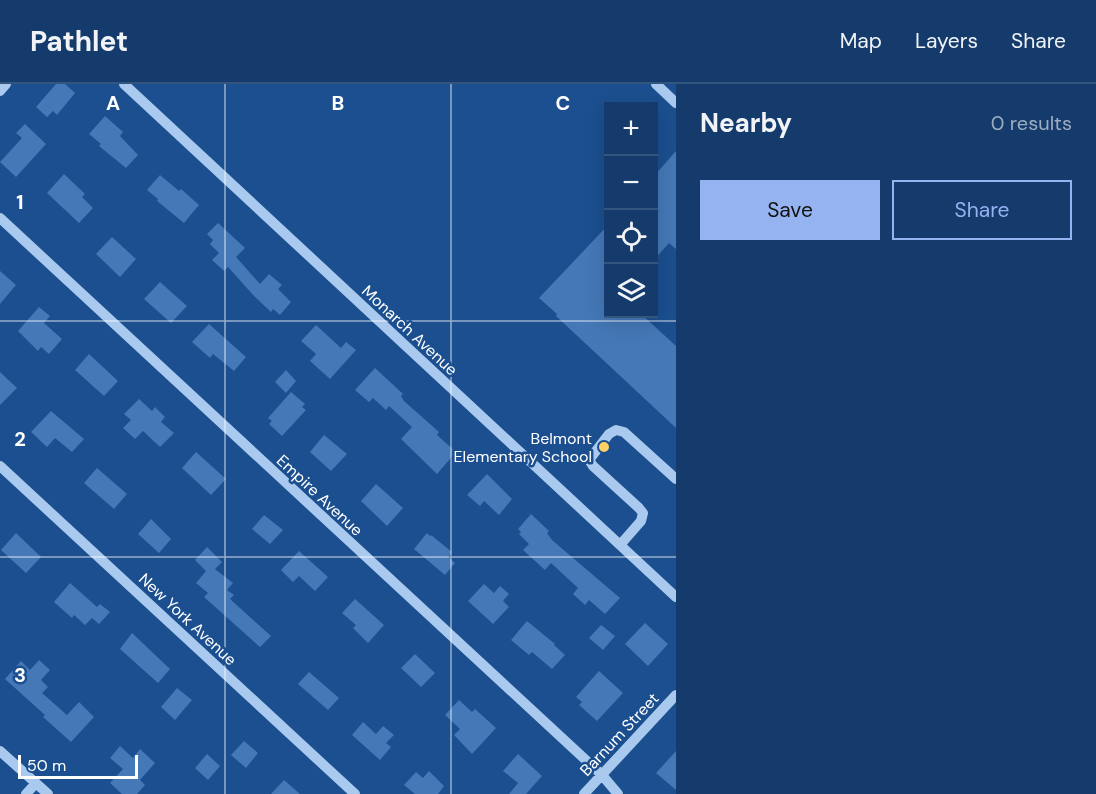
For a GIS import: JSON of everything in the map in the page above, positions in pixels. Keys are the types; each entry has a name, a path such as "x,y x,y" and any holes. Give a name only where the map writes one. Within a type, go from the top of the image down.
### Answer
{"street":[{"path":"0,91 6,84"},
{"name":"Monarch Avenue","path":"124,84 676,597"},
{"path":"656,84 676,103"},
{"name":"Empire Avenue","path":"0,218 602,775 618,794"},
{"path":"620,546 641,521 643,513 589,460 609,434 616,430 624,432 676,479"},
{"name":"New York Avenue","path":"0,466 355,794"},
{"name":"Barnum Street","path":"584,794 676,695"},
{"path":"0,750 48,794"},
{"path":"26,794 36,783"}],"building":[{"path":"56,84 65,84 75,93 57,115 53,111 47,117 36,107"},
{"path":"105,116 123,132 120,136 138,155 126,168 99,146 101,144 89,134"},
{"path":"25,124 46,144 16,177 0,162 22,138 16,133"},
{"path":"676,151 676,249 669,243 658,255 658,210 658,171"},
{"path":"64,174 85,194 82,197 93,208 79,223 47,193"},
{"path":"160,175 199,205 184,223 147,190"},
{"path":"218,223 245,248 236,257 260,284 269,274 282,285 278,289 291,302 280,315 273,309 271,312 228,267 224,271 212,260 219,253 210,244 213,240 207,234"},
{"path":"604,229 604,318 645,318 676,346 676,428 556,316 557,314 539,298"},
{"path":"112,237 136,259 120,277 96,254"},
{"path":"0,271 16,285 0,304"},
{"path":"160,282 187,306 171,323 144,299"},
{"path":"39,307 50,316 44,323 62,339 49,354 41,347 38,351 18,331"},
{"path":"209,324 246,357 234,371 213,354 210,358 192,342"},
{"path":"316,325 341,348 346,342 356,350 330,379 310,361 316,354 301,341"},
{"path":"89,354 118,381 104,396 75,370"},
{"path":"375,368 403,394 401,396 404,401 439,432 437,435 456,452 437,474 401,439 412,427 389,406 386,410 373,398 369,402 355,390"},
{"path":"286,370 296,381 286,393 275,382"},
{"path":"0,372 17,388 0,405"},
{"path":"291,392 305,404 302,407 306,410 282,436 269,424 272,421 268,418"},
{"path":"139,399 152,411 155,407 165,417 161,422 174,433 160,447 143,431 135,439 123,428 131,420 124,414"},
{"path":"51,411 84,439 72,452 55,438 47,447 31,432"},
{"path":"324,435 347,454 331,471 310,452"},
{"path":"196,452 226,479 211,495 182,468"},
{"path":"97,468 127,494 114,509 84,483"},
{"path":"487,474 512,499 499,515 484,501 480,506 467,495"},
{"path":"376,484 403,508 387,526 361,501"},
{"path":"531,514 549,531 547,533 552,540 620,598 605,614 589,600 585,605 573,594 578,588 551,563 545,570 523,550 529,544 519,534 521,532 518,529"},
{"path":"264,515 283,530 270,544 252,529"},
{"path":"151,519 171,539 159,553 138,534"},
{"path":"16,533 41,557 26,573 1,550"},
{"path":"427,533 452,552 448,557 455,563 445,575 414,549"},
{"path":"207,547 222,562 215,569 233,583 227,590 234,595 230,599 271,636 260,647 204,597 208,593 196,583 206,571 195,560"},
{"path":"299,551 328,577 315,591 299,576 293,582 281,570"},
{"path":"70,583 97,607 100,604 110,612 99,624 92,618 85,625 74,615 72,618 54,602"},
{"path":"484,584 494,593 500,586 509,594 503,601 509,607 493,624 468,601"},
{"path":"355,599 384,625 368,643 353,628 356,625 342,613"},
{"path":"527,621 565,655 552,669 532,652 529,655 511,640"},
{"path":"645,623 668,644 648,666 625,644"},
{"path":"601,625 615,636 603,650 589,638"},
{"path":"132,633 170,669 158,683 120,649"},
{"path":"415,654 435,673 421,687 401,668"},
{"path":"39,660 50,670 41,680 48,687 42,693 67,715 79,702 94,717 71,742 5,679 21,661 30,670"},
{"path":"599,671 623,693 597,721 579,705 582,702 576,697"},
{"path":"309,672 339,698 328,710 298,684"},
{"path":"177,688 192,700 175,720 161,707"},
{"path":"459,700 472,712 475,709 496,728 472,754 454,735 460,729 445,715"},
{"path":"363,722 376,734 383,726 394,735 386,743 391,747 380,760 352,735"},
{"path":"244,741 258,753 246,768 231,755"},
{"path":"120,746 133,758 140,749 155,763 140,780 145,785 137,794 122,794 110,783 123,769 110,758"},
{"path":"676,751 676,790 656,773"},
{"path":"207,754 220,766 208,780 195,768"},
{"path":"518,754 542,776 526,794 509,794 518,783 503,771"},
{"path":"429,771 444,786 438,794 415,794 404,785 416,772 423,778"},
{"path":"284,780 300,794 271,794"}],"place":[{"name":"Belmont Elementary School","path":"604,447"}]}
